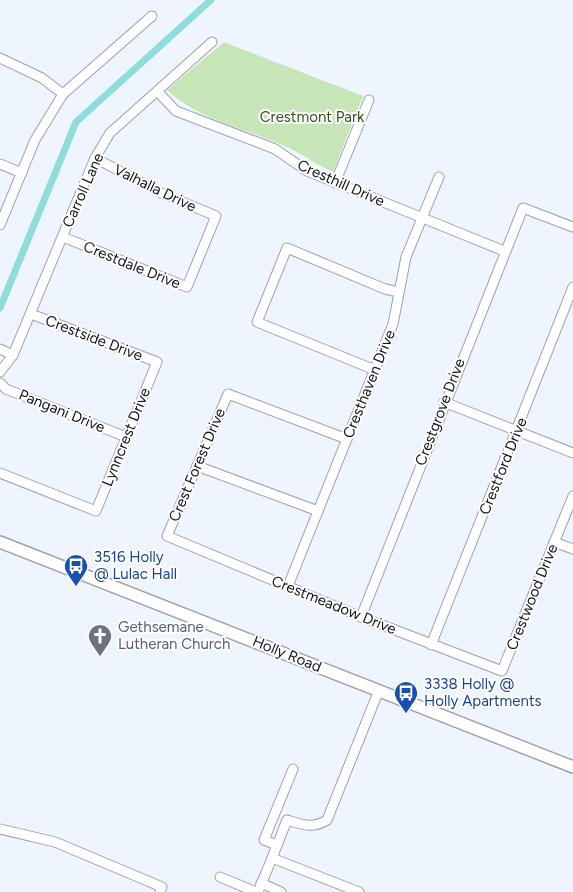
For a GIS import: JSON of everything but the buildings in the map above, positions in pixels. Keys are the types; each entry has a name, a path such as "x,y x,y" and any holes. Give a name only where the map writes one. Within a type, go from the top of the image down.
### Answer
{"main road":[{"name":"Holly Road","path":"0,542 573,767"}],"street":[{"path":"0,225 36,140 63,94 152,16"},
{"name":"Carroll Lane","path":"0,372 13,355 96,158 110,133 212,42"},
{"path":"0,58 42,78 63,94"},
{"name":"Cresthill Drive","path":"158,92 176,111 275,149 307,171 504,252"},
{"path":"336,183 369,100"},
{"name":"Valhalla Drive","path":"96,158 161,193 216,216"},
{"path":"0,164 22,173"},
{"name":"Cresthaven Drive","path":"288,586 393,324 406,257 439,177"},
{"name":"Crestgrove Drive","path":"361,617 444,402 523,208 573,227"},
{"name":"Crestdale Drive","path":"63,236 187,287 216,216"},
{"path":"375,370 257,322 287,248 385,288 400,292"},
{"name":"Crestford Drive","path":"431,645 518,430 573,287"},
{"name":"Crestside Drive","path":"31,314 157,362"},
{"path":"0,349 13,355"},
{"name":"Lynncrest Drive","path":"0,473 96,511 157,362"},
{"name":"Pangani Drive","path":"0,383 6,389 126,437"},
{"name":"Crest Forest Drive","path":"167,536 228,394 347,439"},
{"path":"444,402 573,453"},
{"path":"197,466 318,511"},
{"name":"Crestwood Drive","path":"502,671 573,496"},
{"name":"Crestmeadow Drive","path":"167,536 361,617 502,671"},
{"path":"554,542 573,550"},
{"path":"276,812 287,820 310,827 327,820 379,690"},
{"path":"277,845 264,840 293,769"},
{"path":"258,889 287,820"},
{"path":"0,829 55,842 161,890"},
{"path":"272,858 359,892"},
{"path":"220,878 258,889 281,892"}],"green space":[{"name":"Crestmont Park","path":"224,42 363,96 333,172 274,141 210,117 180,101 167,90"}],"waterway":[{"path":"0,308 76,122 211,0"}],"place":[{"name":"3516 Holly @ Lulac Hall","path":"76,587"},
{"name":"Gethsemane Lutheran Church","path":"100,657"},
{"name":"3338 Holly @ Holly Apartments","path":"406,714"}]}
